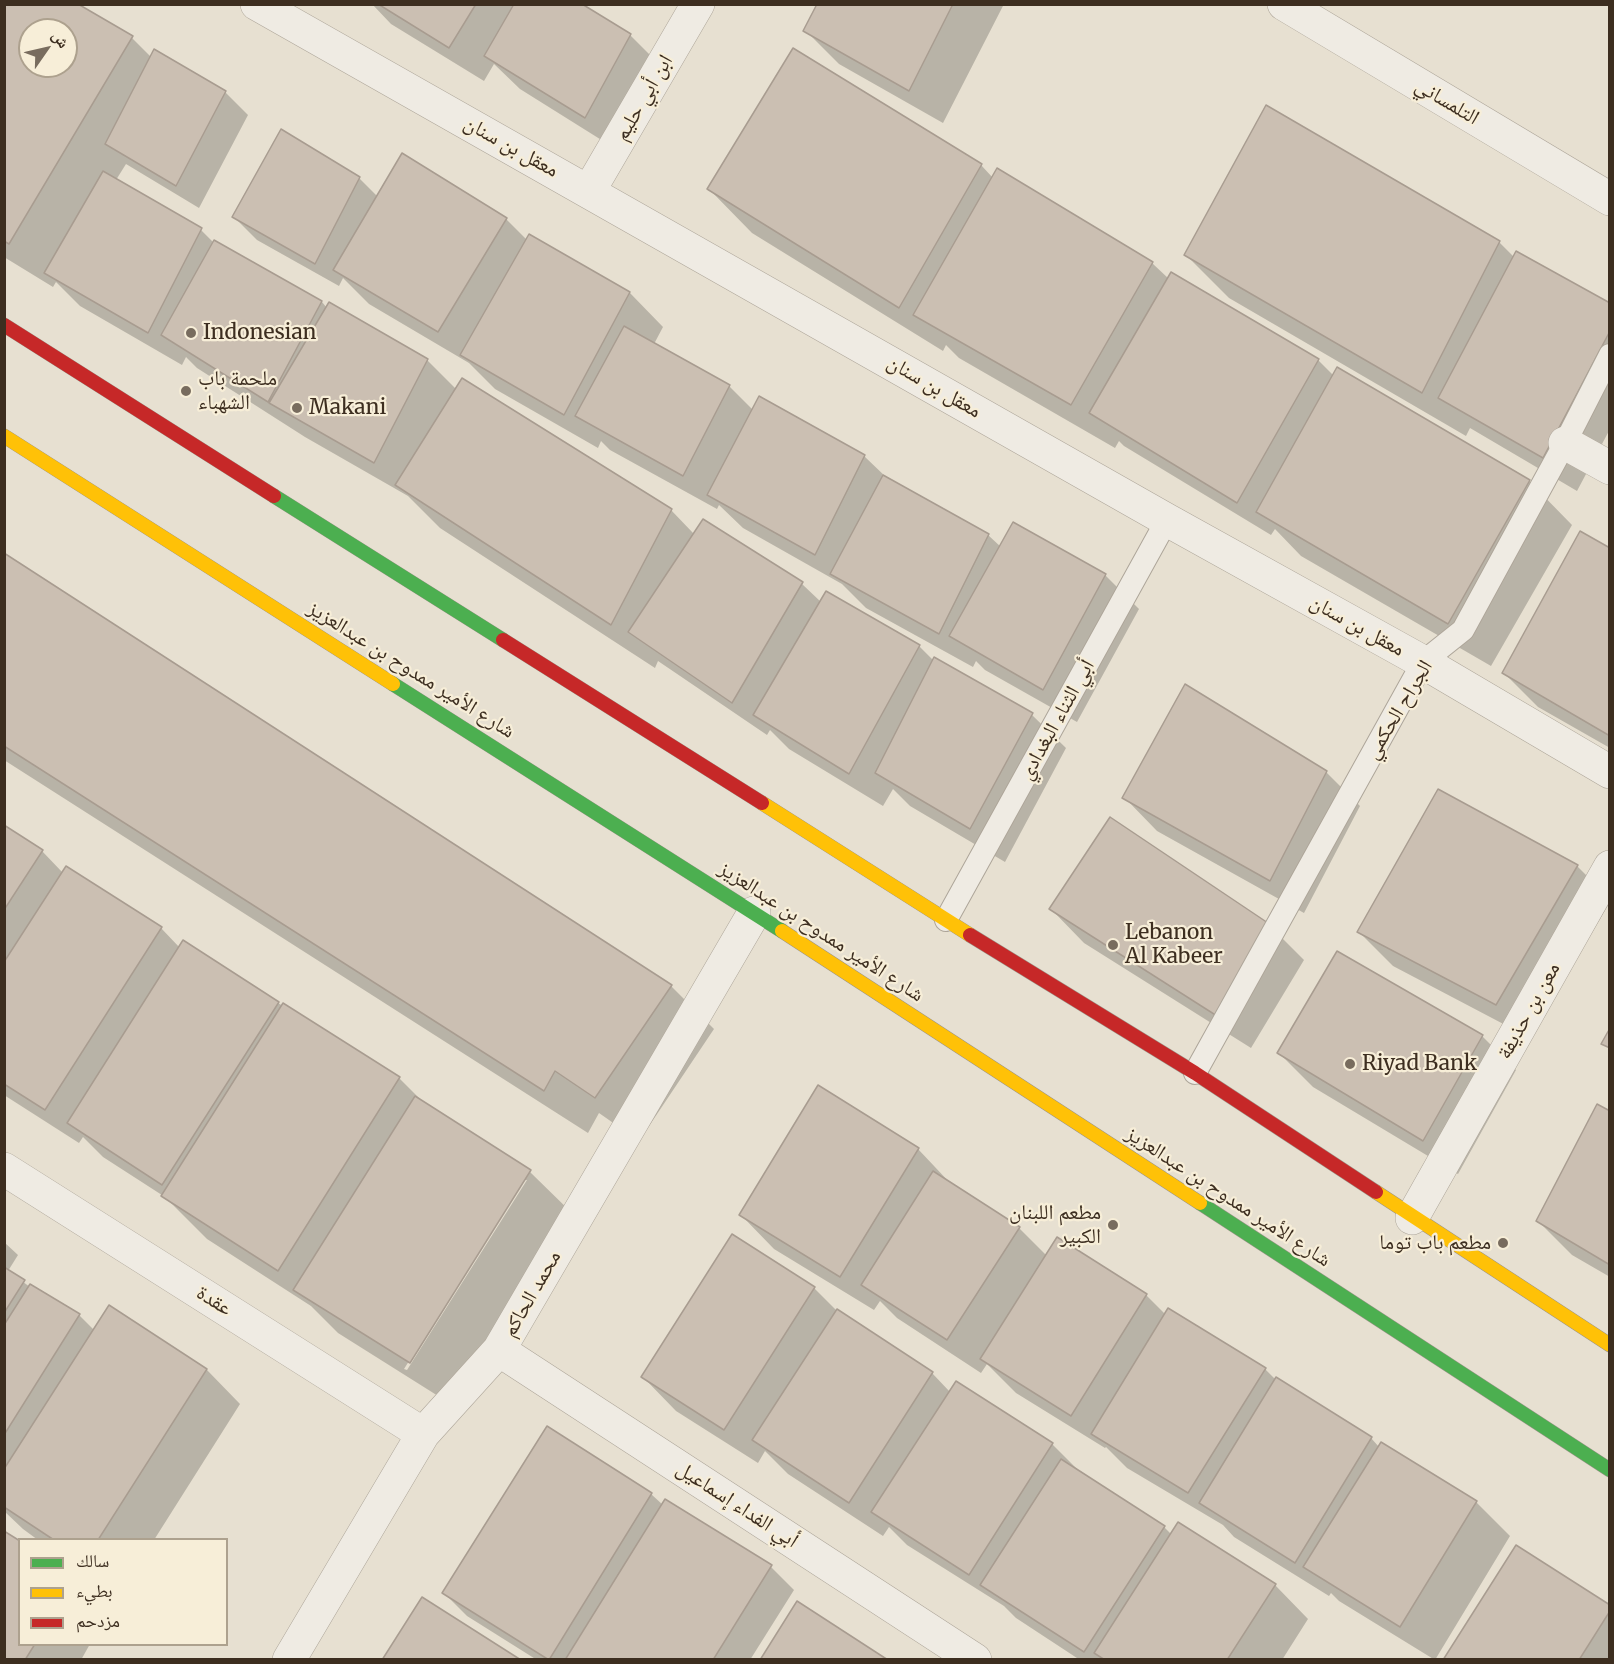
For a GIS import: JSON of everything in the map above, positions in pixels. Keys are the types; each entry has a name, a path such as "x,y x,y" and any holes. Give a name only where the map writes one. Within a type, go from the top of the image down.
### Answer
{"street":[{"name":"معقل بن سنان","path":"257,4 1167,520 1423,662 1610,772"},
{"name":"ابن أبي حليم","path":"589,191 698,4"},
{"name":"التلمساني","path":"1284,4 1610,199"},
{"path":"4,325 946,920 1195,1073 1412,1218 1610,1345"},
{"name":"شارع الأمير ممدوح بن عبدالعزيز","path":"4,436 754,913 1610,1470"},
{"path":"1565,443 1610,468"},
{"name":"معن بن حذيفة","path":"1412,1218 1610,867"},
{"name":"محمد الحاكم","path":"289,1659 423,1434 499,1350 754,913"},
{"name":"عقدة","path":"4,1169 423,1434"},
{"name":"أبي الفداء إسماعيل","path":"499,1350 975,1659"}],"lane":[{"name":"الجراح الحكمي","path":"1195,1073 1423,662 1463,630 1610,355"},
{"name":"أبي الثناء البغدادي","path":"946,920 1167,520"}],"building":[{"path":"4,4 78,4 133,36 9,244 4,241"},
{"path":"378,4 476,4 449,48"},
{"path":"514,4 582,4 631,34 585,118 484,56"},
{"path":"817,4 953,4 909,91 803,31"},
{"path":"793,48 982,164 899,308 707,189"},
{"path":"154,49 226,91 176,186 105,144"},
{"path":"1266,105 1500,241 1422,393 1184,255"},
{"path":"281,129 360,177 315,264 232,217"},
{"path":"402,153 507,218 438,332 333,270"},
{"path":"997,168 1153,262 1071,405 913,315"},
{"path":"103,171 202,228 148,333 44,273"},
{"path":"529,234 630,292 564,415 460,355"},
{"path":"214,240 322,301 268,402 161,335"},
{"path":"1516,251 1610,303 1610,331 1543,458 1438,398"},
{"path":"1171,272 1319,359 1237,503 1089,413"},
{"path":"329,302 428,359 374,463 269,403"},
{"path":"624,326 730,385 683,476 575,416"},
{"path":"1337,367 1530,480 1448,624 1256,512"},
{"path":"462,378 672,509 611,625 395,485"},
{"path":"759,396 865,455 815,555 707,495"},
{"path":"883,475 989,534 939,634 830,574"},
{"path":"703,519 803,582 732,703 628,632"},
{"path":"1013,522 1106,574 1043,690 949,636"},
{"path":"1580,531 1610,548 1610,736 1502,673"},
{"path":"4,553 672,985 595,1098 555,1071 544,1091 4,746"},
{"path":"826,591 920,645 849,774 753,715"},
{"path":"934,657 1033,713 970,829 875,773"},
{"path":"1185,684 1327,771 1270,881 1122,798"},
{"path":"1438,789 1578,865 1496,1005 1357,932"},
{"path":"1110,817 1271,925 1217,1016 1049,909"},
{"path":"4,825 43,850 4,910"},
{"path":"66,866 162,927 45,1110 4,1084 4,962"},
{"path":"183,940 279,1002 162,1185 67,1123"},
{"path":"1337,951 1483,1035 1423,1141 1277,1053"},
{"path":"283,1003 400,1077 278,1271 161,1196"},
{"path":"1610,1028 1610,1048 1601,1044"},
{"path":"818,1085 919,1148 840,1277 739,1215"},
{"path":"415,1096 531,1170 410,1363 293,1290"},
{"path":"1597,1104 1610,1111 1610,1265 1536,1221"},
{"path":"933,1171 1020,1227 947,1340 861,1285"},
{"path":"732,1234 815,1287 724,1430 641,1377"},
{"path":"1057,1237 1147,1294 1071,1416 980,1359"},
{"path":"4,1267 25,1280 4,1313"},
{"path":"30,1284 80,1314 4,1435 4,1325"},
{"path":"109,1305 207,1369 99,1538 51,1538 4,1507 4,1469"},
{"path":"1168,1308 1266,1368 1188,1493 1091,1434"},
{"path":"837,1309 933,1372 849,1503 752,1440"},
{"path":"1276,1377 1372,1437 1295,1563 1199,1503"},
{"path":"956,1381 1053,1443 969,1575 871,1512"},
{"path":"547,1426 652,1493 549,1660 442,1593"},
{"path":"1381,1442 1477,1501 1400,1627 1303,1567"},
{"path":"1061,1459 1165,1526 1084,1652 980,1585"},
{"path":"665,1499 772,1565 713,1660 565,1660"},
{"path":"1178,1522 1276,1584 1227,1660 1105,1660 1094,1653"},
{"path":"4,1531 18,1540 18,1646 34,1646 25,1660 4,1660"},
{"path":"1516,1545 1610,1605 1610,1611 1579,1660 1443,1660"},
{"path":"422,1597 521,1660 382,1660"},
{"path":"797,1601 888,1660 760,1660"}],"traffic: fast":[{"path":"274,496 503,640"},
{"path":"393,684 782,931"},
{"path":"1200,1203 1610,1470"}],"traffic: slow":[{"path":"4,436 393,684"},
{"path":"762,803 970,935"},
{"path":"782,931 1200,1203"},
{"path":"1376,1192 1610,1345"}],"traffic: jam":[{"path":"4,325 274,496"},
{"path":"503,640 762,803"},
{"path":"970,935 1195,1073 1376,1192"}],"place":[{"name":"Indonesian","path":"191,333"},
{"name":"ملحمة باب الشهباء","path":"186,391"},
{"name":"Makani","path":"297,408"},
{"name":"Lebanon Al Kabeer","path":"1113,945"},
{"name":"Riyad Bank","path":"1350,1064"},
{"name":"مطعم اللبنان الكبير","path":"1113,1225"},
{"name":"مطعم باب توما","path":"1503,1243"}]}
